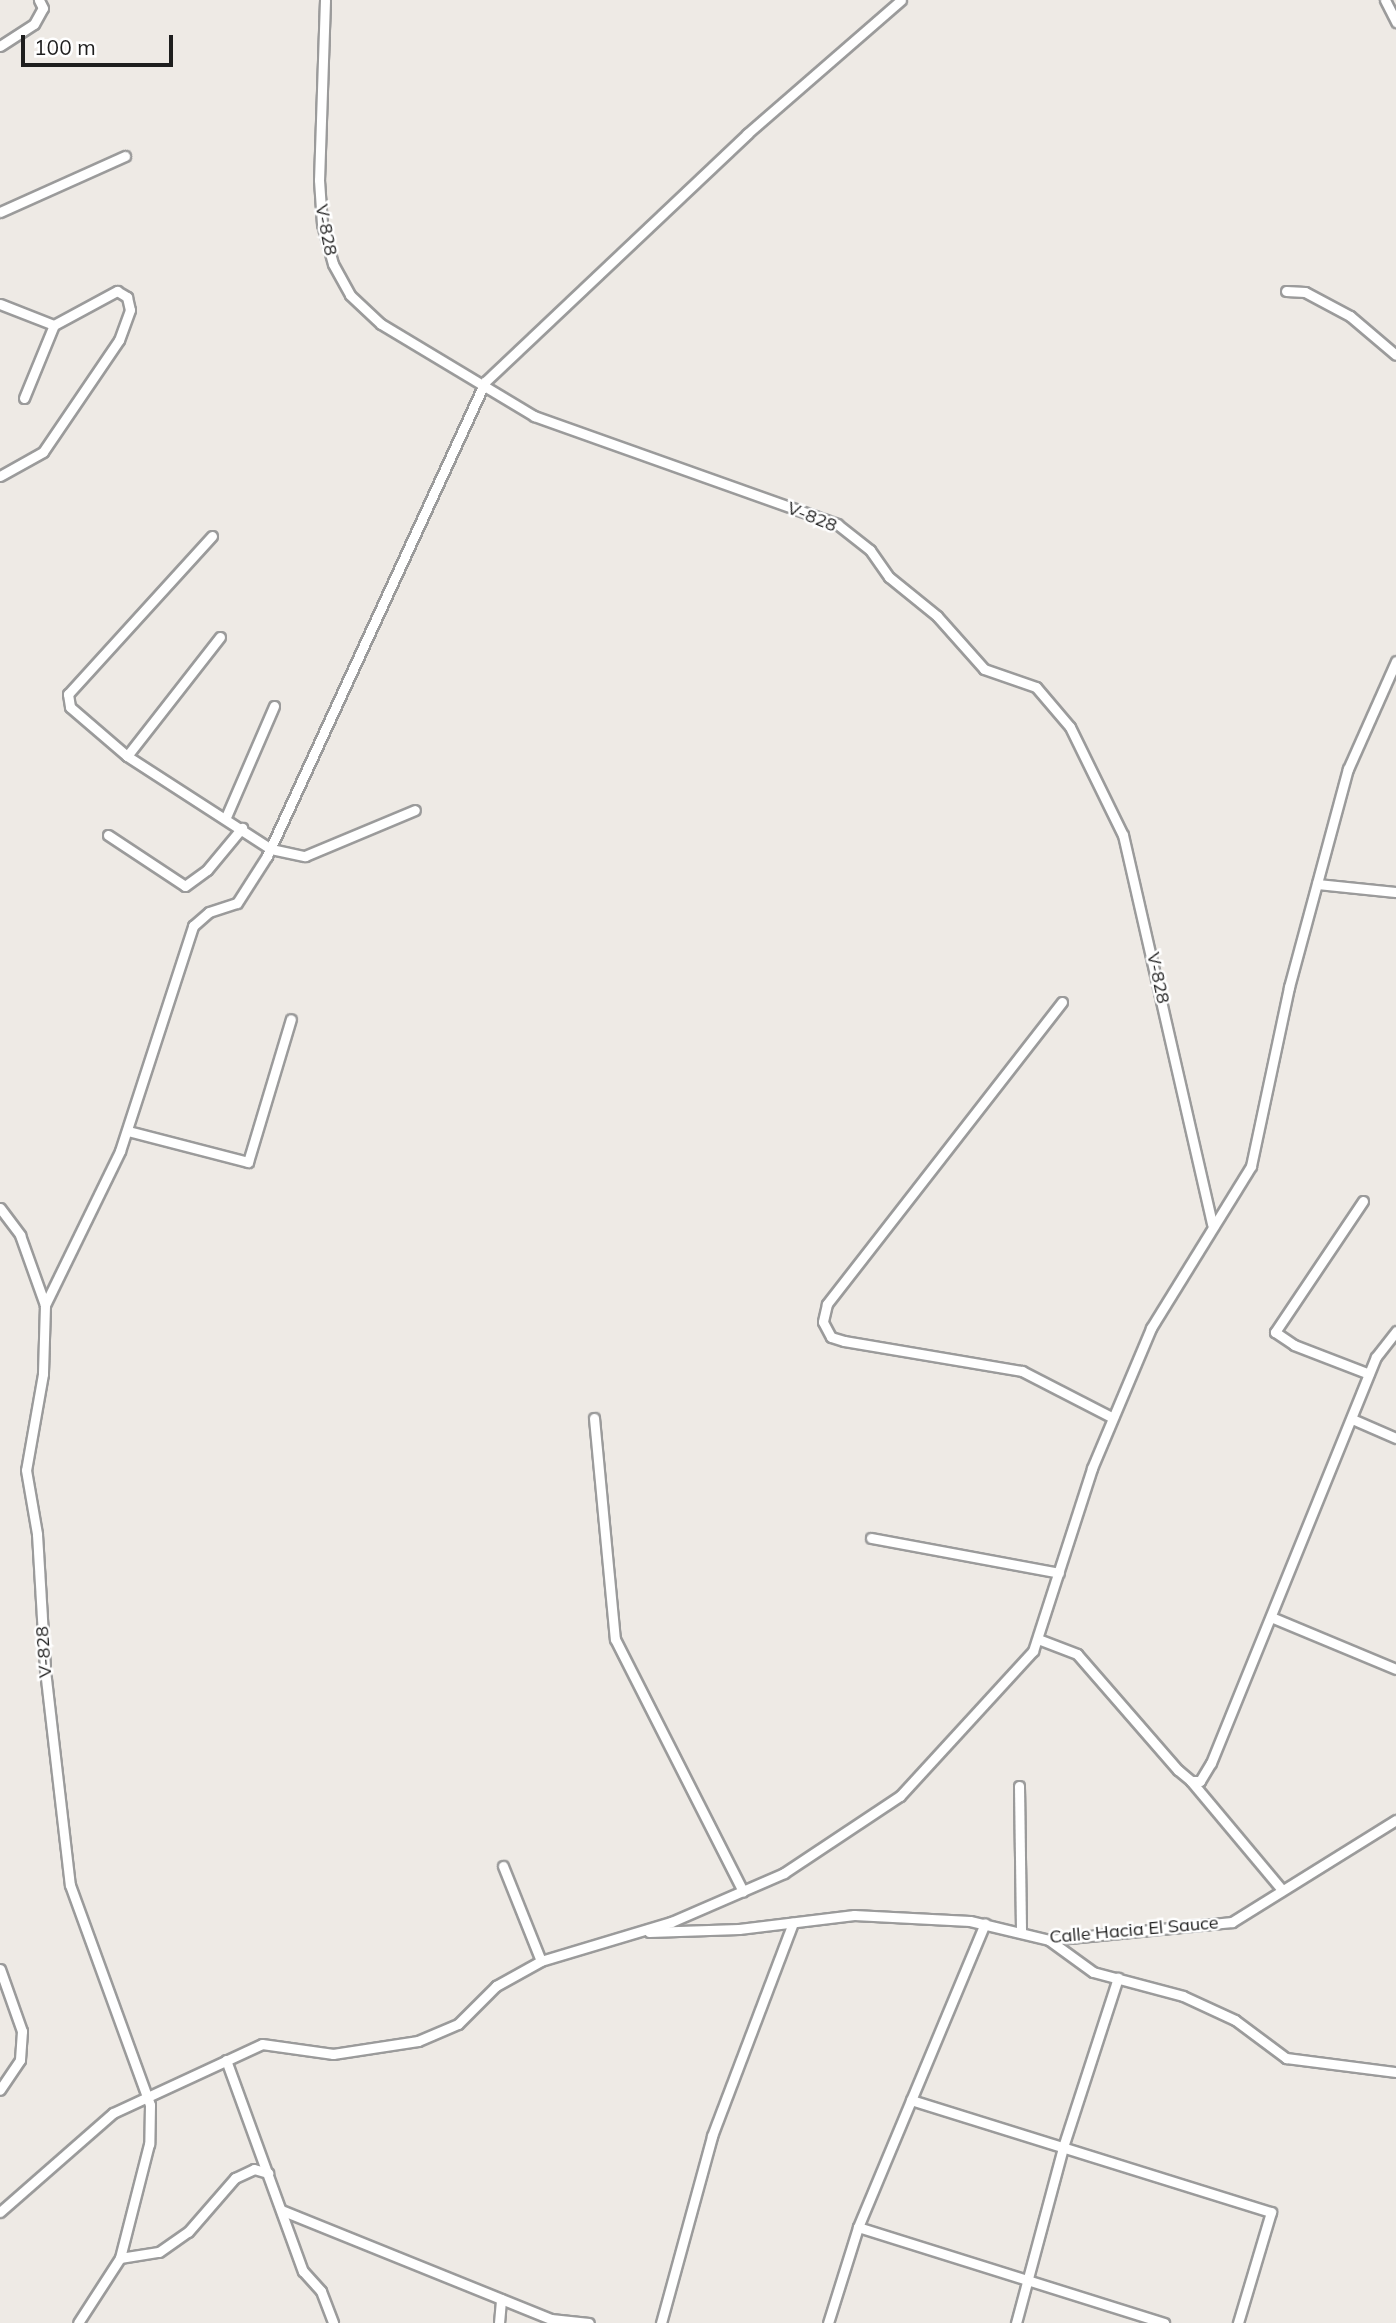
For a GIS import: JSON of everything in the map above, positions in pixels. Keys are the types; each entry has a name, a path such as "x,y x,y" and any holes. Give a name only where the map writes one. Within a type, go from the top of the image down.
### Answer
{"street":[{"path":"0,46 34,24 43,8 39,0"},
{"name":"V-828","path":"325,0 319,180 322,224 333,264 350,295 381,324 534,416 608,445 691,470 837,524 870,550 889,577 937,616 985,669 1036,687 1070,727 1123,835 1212,1224"},
{"path":"45,1305 86,1228 128,1131 192,926 209,912 237,903 271,849 483,387 747,134 901,0"},
{"path":"1385,0 1396,22"},
{"path":"0,212 125,156"},
{"path":"0,476 43,452 119,340 130,310 127,297 117,291 103,295 54,325 24,398"},
{"path":"1286,291 1305,292 1350,316 1396,355"},
{"path":"0,304 54,325"},
{"path":"212,536 68,694 71,707 127,756 226,817 271,849 305,856 415,810"},
{"path":"127,756 220,637"},
{"path":"0,2212 113,2113 146,2094 262,2044 333,2054 418,2041 458,2024 496,1986 541,1961 636,1932 784,1873 900,1796 1033,1651 1113,1418 1151,1328 1212,1224 1251,1166 1289,987 1348,769 1396,662"},
{"path":"226,817 274,706"},
{"path":"108,835 185,886 207,870 242,828"},
{"path":"1317,884 1396,892"},
{"path":"1062,1002 828,1304 823,1322 831,1337 1022,1371 1113,1418"},
{"path":"128,1131 248,1163 291,1019"},
{"path":"1363,1201 1275,1332 1294,1345 1369,1374"},
{"name":"V-828","path":"0,1208 20,1235 45,1305 43,1374 26,1470 37,1534 45,1670 70,1885 146,2094 149,2144 120,2258 78,2323"},
{"path":"1191,1781 1200,1781 1211,1763 1369,1374 1396,1331"},
{"path":"594,1418 615,1639 743,1891"},
{"path":"1352,1419 1396,1438"},
{"path":"871,1538 1059,1573"},
{"path":"1271,1617 1396,1668"},
{"path":"1038,1639 1077,1654 1191,1781 1282,1890"},
{"path":"1019,1786 1021,1933"},
{"name":"Calle Hacia El Sauce","path":"636,1932 793,1923 854,1915 985,1924 1049,1940 1232,1922 1396,1820"},
{"path":"503,1866 541,1961"},
{"path":"661,2323 712,2136 793,1923"},
{"path":"828,2323 858,2227 985,1924"},
{"path":"1049,1940 1093,1972 1183,1996 1235,2020 1286,2058 1396,2072"},
{"path":"0,1969 22,2031 20,2060 0,2090"},
{"path":"1016,2323 1063,2147 1118,1978"},
{"path":"226,2060 303,2271 321,2291 333,2323"},
{"path":"911,2100 1271,2212 1238,2323"},
{"path":"120,2258 159,2252 188,2232 235,2178 254,2169 268,2173"},
{"path":"281,2210 551,2319 589,2323"},
{"path":"858,2227 1164,2323"},
{"path":"499,2323 501,2298"}]}
